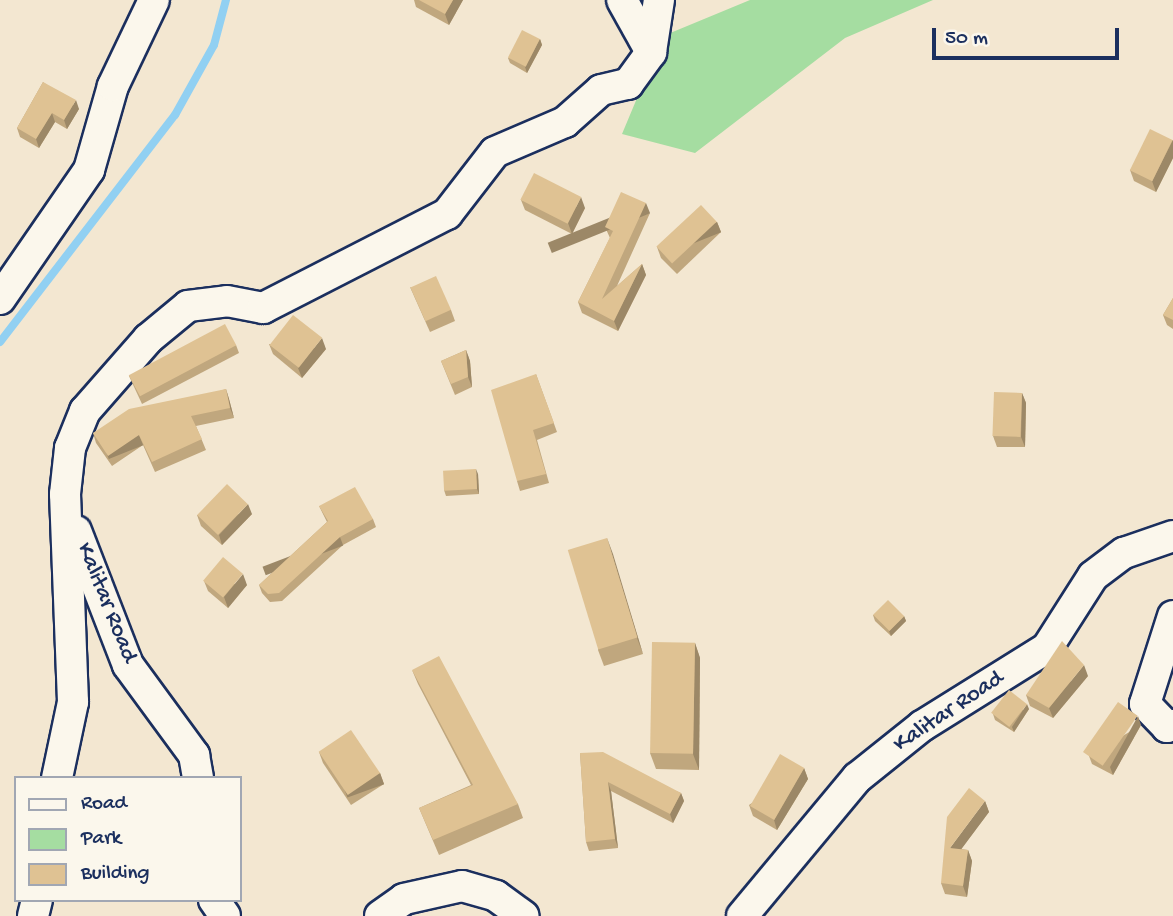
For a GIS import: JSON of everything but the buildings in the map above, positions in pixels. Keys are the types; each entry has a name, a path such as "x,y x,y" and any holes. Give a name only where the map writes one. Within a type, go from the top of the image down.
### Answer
{"street":[{"path":"622,0 651,52"},
{"path":"57,776 73,702 65,494 71,448 85,411 148,340 188,306 227,301 263,308 447,214 495,152 565,122 601,90 628,84 651,52 659,0"},
{"path":"0,299 89,170 113,86 144,3"},
{"name":"Kalitar Road","path":"65,494 128,665 194,755 198,776"},
{"name":"Kalitar Road","path":"742,916 857,778 922,726 1047,648 1093,576 1124,553 1173,536"},
{"path":"1173,615 1145,704 1167,727 1173,724"},
{"path":"380,916 404,899 462,886 496,896 524,916"}],"green space":[{"path":"750,0 933,0 845,38 695,153 622,134 663,36"}],"waterway":[{"path":"0,342 175,115 214,45 226,0"}]}
